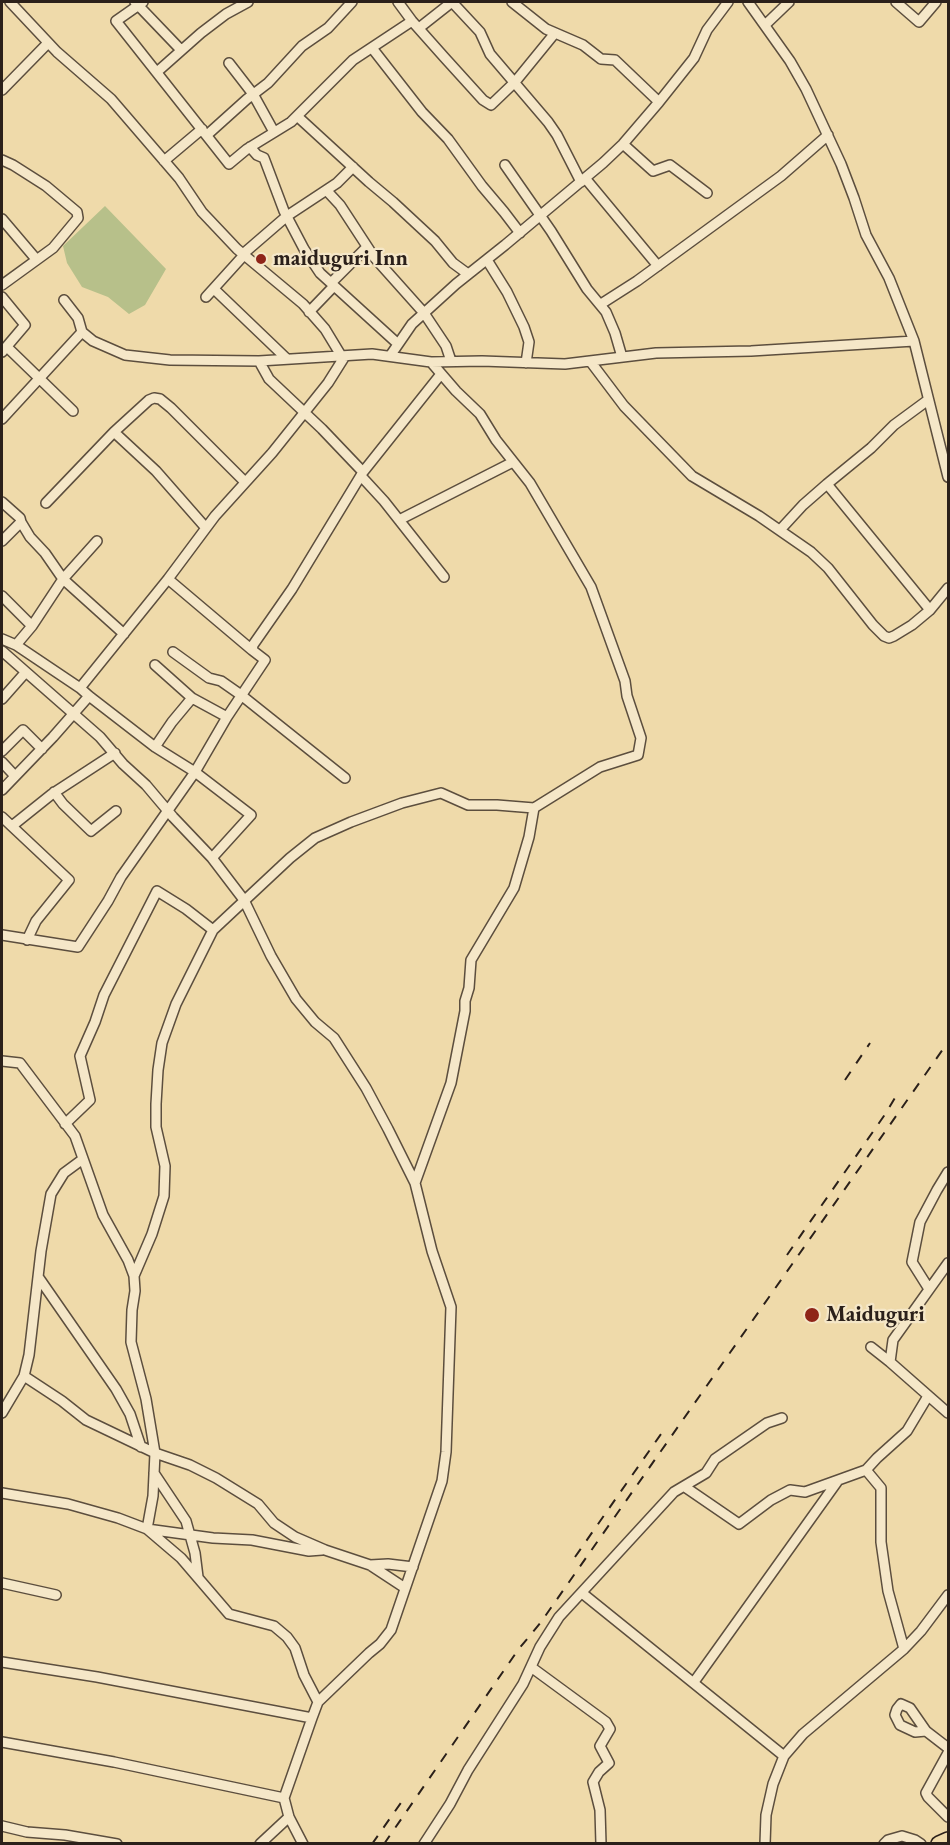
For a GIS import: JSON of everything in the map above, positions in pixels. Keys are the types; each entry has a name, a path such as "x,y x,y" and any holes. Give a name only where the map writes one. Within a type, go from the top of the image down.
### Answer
{"highway":[{"path":"939,1844 948,1840"}],"street":[{"path":"9,2 48,43 111,99 178,178 202,212 243,254 303,304 325,329 343,357"},
{"path":"157,72 226,14 248,2"},
{"path":"164,161 268,83 302,46 328,28 352,2"},
{"path":"398,2 483,100 491,105 515,82 555,33"},
{"path":"181,50 139,3 116,21 229,164 250,147 291,122 353,60 452,2 480,32 490,54 557,135 583,180 658,266"},
{"path":"512,2 546,29 583,45 601,59 615,60 659,102"},
{"path":"390,356 412,324 424,313 623,144 694,58 707,30 728,2"},
{"path":"748,2 800,80 828,135 854,198 866,235 889,278 914,341 948,477"},
{"path":"765,25 789,2"},
{"path":"896,2 919,22 936,2"},
{"path":"2,90 48,43"},
{"path":"372,48 520,233"},
{"path":"229,63 253,94 274,132"},
{"path":"297,116 435,241 453,263 468,274"},
{"path":"601,304 658,266 781,176 828,135"},
{"path":"623,144 653,171 669,165 707,193"},
{"path":"250,147 264,158 287,216 304,249 320,273 398,344"},
{"path":"2,160 45,186 77,212 78,218 52,248 2,285"},
{"path":"505,165 539,217 551,231 587,290 606,312 622,357"},
{"path":"206,297 243,254 287,216 327,191 353,167"},
{"path":"327,191 340,205 374,257 424,313 446,346 451,361"},
{"path":"2,219 36,259"},
{"path":"309,312 367,247"},
{"path":"487,260 507,292 524,327 529,342 526,363"},
{"path":"214,288 287,359"},
{"path":"2,297 25,325 4,350 40,379 73,411"},
{"path":"64,300 78,318 82,332 93,340 125,355 170,360 259,361 372,354 430,362 565,364 656,353 751,351 914,341"},
{"path":"2,419 82,332"},
{"path":"80,688 206,528 328,383 343,357"},
{"path":"259,361 270,379 322,429 362,474 444,577"},
{"path":"590,361 624,406 692,476 780,530 811,552 828,568 884,636 889,638 912,625 948,588"},
{"path":"134,1276 152,1234 164,1196 165,1166 156,1126 158,1070 162,1043 176,1004 213,930 290,858 315,838 351,822 402,803 441,794 468,805 534,808 600,767 638,755 641,738 591,587 530,483 496,440 480,414 430,362"},
{"path":"252,650 253,645 292,589 362,474 441,374"},
{"path":"46,502 114,432 154,398 160,399 245,482"},
{"path":"780,530 803,505 894,425 928,400"},
{"path":"114,432 156,471 206,528"},
{"path":"399,520 513,462"},
{"path":"827,484 930,609"},
{"path":"2,502 20,518 30,537 45,553 63,579 124,634"},
{"path":"2,541 21,522"},
{"path":"16,645 32,626 63,579 97,541"},
{"path":"2,935 78,947 122,877 195,772 227,717 265,660 168,579"},
{"path":"2,596 32,626"},
{"path":"2,639 16,645 80,688 155,747 195,772 251,815 212,858"},
{"path":"2,651 74,714 146,785 212,858 244,900 271,956 296,999 315,1022 334,1038 366,1088 415,1183 432,1251 451,1307 446,1452 442,1481 391,1630 380,1644 318,1702 284,1798 303,1844"},
{"path":"173,652 209,678 221,681 241,695 345,778"},
{"path":"155,665 192,698 227,717"},
{"path":"2,699 25,673"},
{"path":"2,790 89,696"},
{"path":"155,747 192,698"},
{"path":"2,751 23,730 42,748"},
{"path":"12,826 54,792 114,753"},
{"path":"2,762 15,776"},
{"path":"54,792 91,831 116,811"},
{"path":"415,1183 451,1083 465,1011 471,960 514,888 529,837 534,808"},
{"path":"2,818 69,880 36,921 27,940"},
{"path":"65,1124 90,1100 80,1056 104,995 157,891 186,909 213,930"},
{"path":"2,1061 20,1063 75,1136 104,1215 134,1276 131,1341 146,1399 155,1453 147,1529"},
{"path":"2,1413 24,1376 29,1355 41,1251 51,1194 64,1173 84,1159"},
{"path":"929,1289 912,1262 920,1222 948,1173"},
{"path":"890,1362 893,1340 948,1263"},
{"path":"39,1278 116,1389 130,1414 141,1447"},
{"path":"871,1347 948,1413"},
{"path":"24,1376 86,1420 141,1447 190,1465 216,1478 258,1504 280,1528 325,1550 370,1565 405,1588"},
{"path":"685,1487 739,1524 771,1500 790,1490 805,1492 866,1470 908,1431 928,1396"},
{"path":"424,1844 522,1684 540,1647 559,1617 674,1492 706,1473 715,1459 767,1423 782,1418"},
{"path":"866,1470 881,1488 881,1542 888,1592 903,1649"},
{"path":"154,1473 186,1521 195,1553 198,1577"},
{"path":"694,1683 837,1481"},
{"path":"2,1493 68,1503 147,1529 213,1538 252,1540 309,1551 325,1550"},
{"path":"147,1529 181,1558 229,1614 274,1626 287,1637 295,1648 304,1675 318,1702"},
{"path":"370,1565 388,1564 413,1567"},
{"path":"2,1583 56,1595"},
{"path":"582,1593 784,1756"},
{"path":"765,1844 768,1804 784,1756 803,1734 903,1649 921,1631 948,1595"},
{"path":"2,1662 97,1677 312,1718"},
{"path":"531,1667 606,1722 610,1729 600,1746 609,1763 599,1772 593,1782 600,1810 601,1844"},
{"path":"926,1731 948,1751 926,1793 948,1817"},
{"path":"2,1742 114,1762 284,1798"},
{"path":"260,1844 290,1817"},
{"path":"2,1826 27,1832 65,1835 117,1844"},
{"path":"884,1844 888,1840 902,1836 921,1844"}],"green space":[{"path":"105,206 166,269 145,305 129,314 108,297 82,287 67,263 63,246"}],"railway":[{"path":"384,1844 518,1650 541,1622 948,1042"},
{"path":"845,1080 870,1043"},
{"path":"787,1255 896,1096"},
{"path":"575,1557 661,1434"},
{"path":"372,1844 405,1797"}],"place":[{"name":"maiduguri Inn","path":"261,259"},
{"name":"Maiduguri","path":"812,1315"}]}
